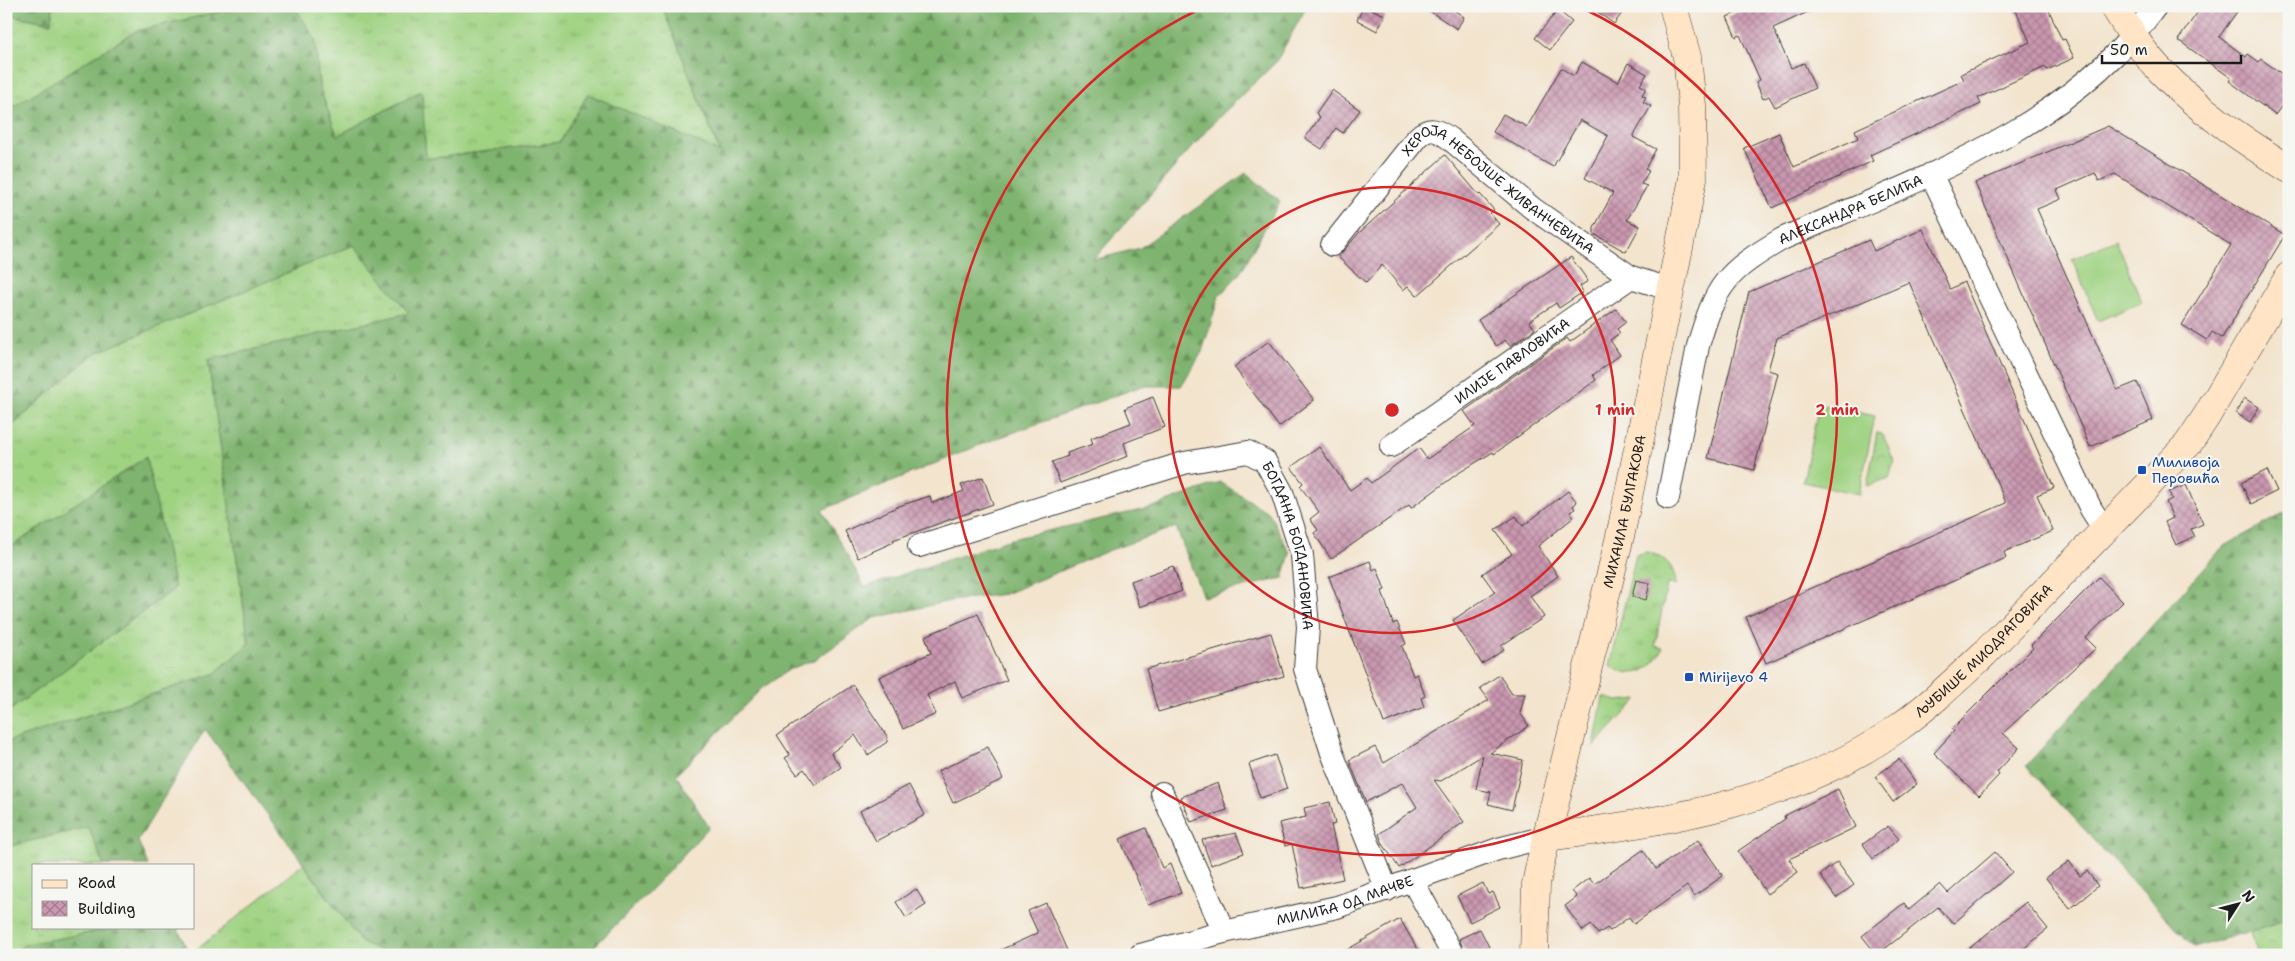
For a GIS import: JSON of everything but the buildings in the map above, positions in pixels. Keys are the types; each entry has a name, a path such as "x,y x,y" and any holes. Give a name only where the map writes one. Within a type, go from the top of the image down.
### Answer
{"street":[{"name":"МИХАИЛА БУЛГАКОВА","path":"1534,955 1536,884 1621,532 1669,289 1693,179 1691,96 1687,57 1674,6"},
{"path":"2114,6 2133,36 2159,69 2190,98 2244,140 2289,169"},
{"name":"АЛЕКСАНДРА БЕЛИЋА","path":"1668,498 1698,346 1711,307 1724,282 1749,259 1782,239 1931,174 2003,140 2061,100 2113,56 2133,36 2156,6"},
{"name":"ХЕРОЈА НЕБОЈШЕ ЖИВАНЧЕВИЋА","path":"1332,245 1418,137 1431,129 1439,131 1450,139 1532,208 1631,277 1669,289"},
{"path":"1931,174 2091,509 2105,531"},
{"name":"ЉУБИШЕ МИОДРАГОВИЋА","path":"1546,837 1616,829 1757,797 1788,787 1842,761 1897,729 1952,684 2182,451 2199,429 2289,276"},
{"name":"ИЛИЈЕ ПАВЛОВИЋА","path":"1391,446 1631,277"},
{"name":"БОГДАНА БОГДАНОВИЋА","path":"919,546 1184,463 1248,452 1265,461 1282,492 1302,555 1308,627 1306,668 1332,753 1387,890"},
{"path":"1162,793 1224,932"},
{"name":"МИЛИЋА ОД МАЧВЕ","path":"1152,953 1224,932 1337,907 1498,849 1546,837"},
{"path":"1412,880 1453,955"}],"green space":[{"path":"6,6 53,6 51,23 6,14"},
{"path":"53,6 252,6 136,31 6,111 6,14 50,23"},
{"path":"252,6 294,6 315,39 319,86 337,136 422,91 426,159 560,142 588,94 720,152 662,6 1307,6 1276,62 1214,122 1093,260 1140,248 1246,173 1280,201 1240,273 1219,296 1202,352 1181,386 1142,386 987,442 822,510 865,587 1011,539 1150,508 1220,482 1269,513 1290,553 1283,578 1203,597 1176,527 1110,550 1005,594 950,601 874,618 816,659 790,669 762,688 676,775 709,827 586,955 379,955 382,951 361,942 205,729 138,841 148,864 104,864 88,827 6,847 6,742 214,674 249,643 208,360 409,313 354,245 93,354 6,431 6,111 136,31"},
{"path":"294,6 377,6 382,13 396,6 662,6 720,153 588,94 560,142 426,159 421,91 337,136 319,86 315,39"},
{"path":"2116,240 2142,302 2098,321 2072,259"},
{"path":"354,245 410,313 208,360 249,643 214,674 6,742 6,713 175,588 146,457 6,550 6,431 93,354"},
{"path":"1819,404 1875,416 1859,494 1803,482"},
{"path":"1877,433 1883,435 1894,461 1889,478 1867,486"},
{"path":"146,457 175,588 6,713 6,550"},
{"path":"2289,510 2289,919 2194,948 2026,766 2223,547"},
{"path":"1646,552 1659,556 1668,563 1674,572 1676,585 1667,584 1655,646 1663,648 1648,668 1635,673 1610,666 1636,555"},
{"path":"1603,697 1618,701 1638,699 1594,746"},
{"path":"88,826 104,864 32,864 32,928 117,928 27,944 10,955 6,955 6,847"},
{"path":"303,864 361,942 382,951 379,955 190,955"},
{"path":"2289,919 2289,955 2258,955 2249,931"},
{"path":"117,928 177,928 190,955 10,955 27,944"}],"place":[{"name":"Миливоја Перовића","path":"2142,470"},
{"name":"Mirijevo 4","path":"1689,677"}]}
